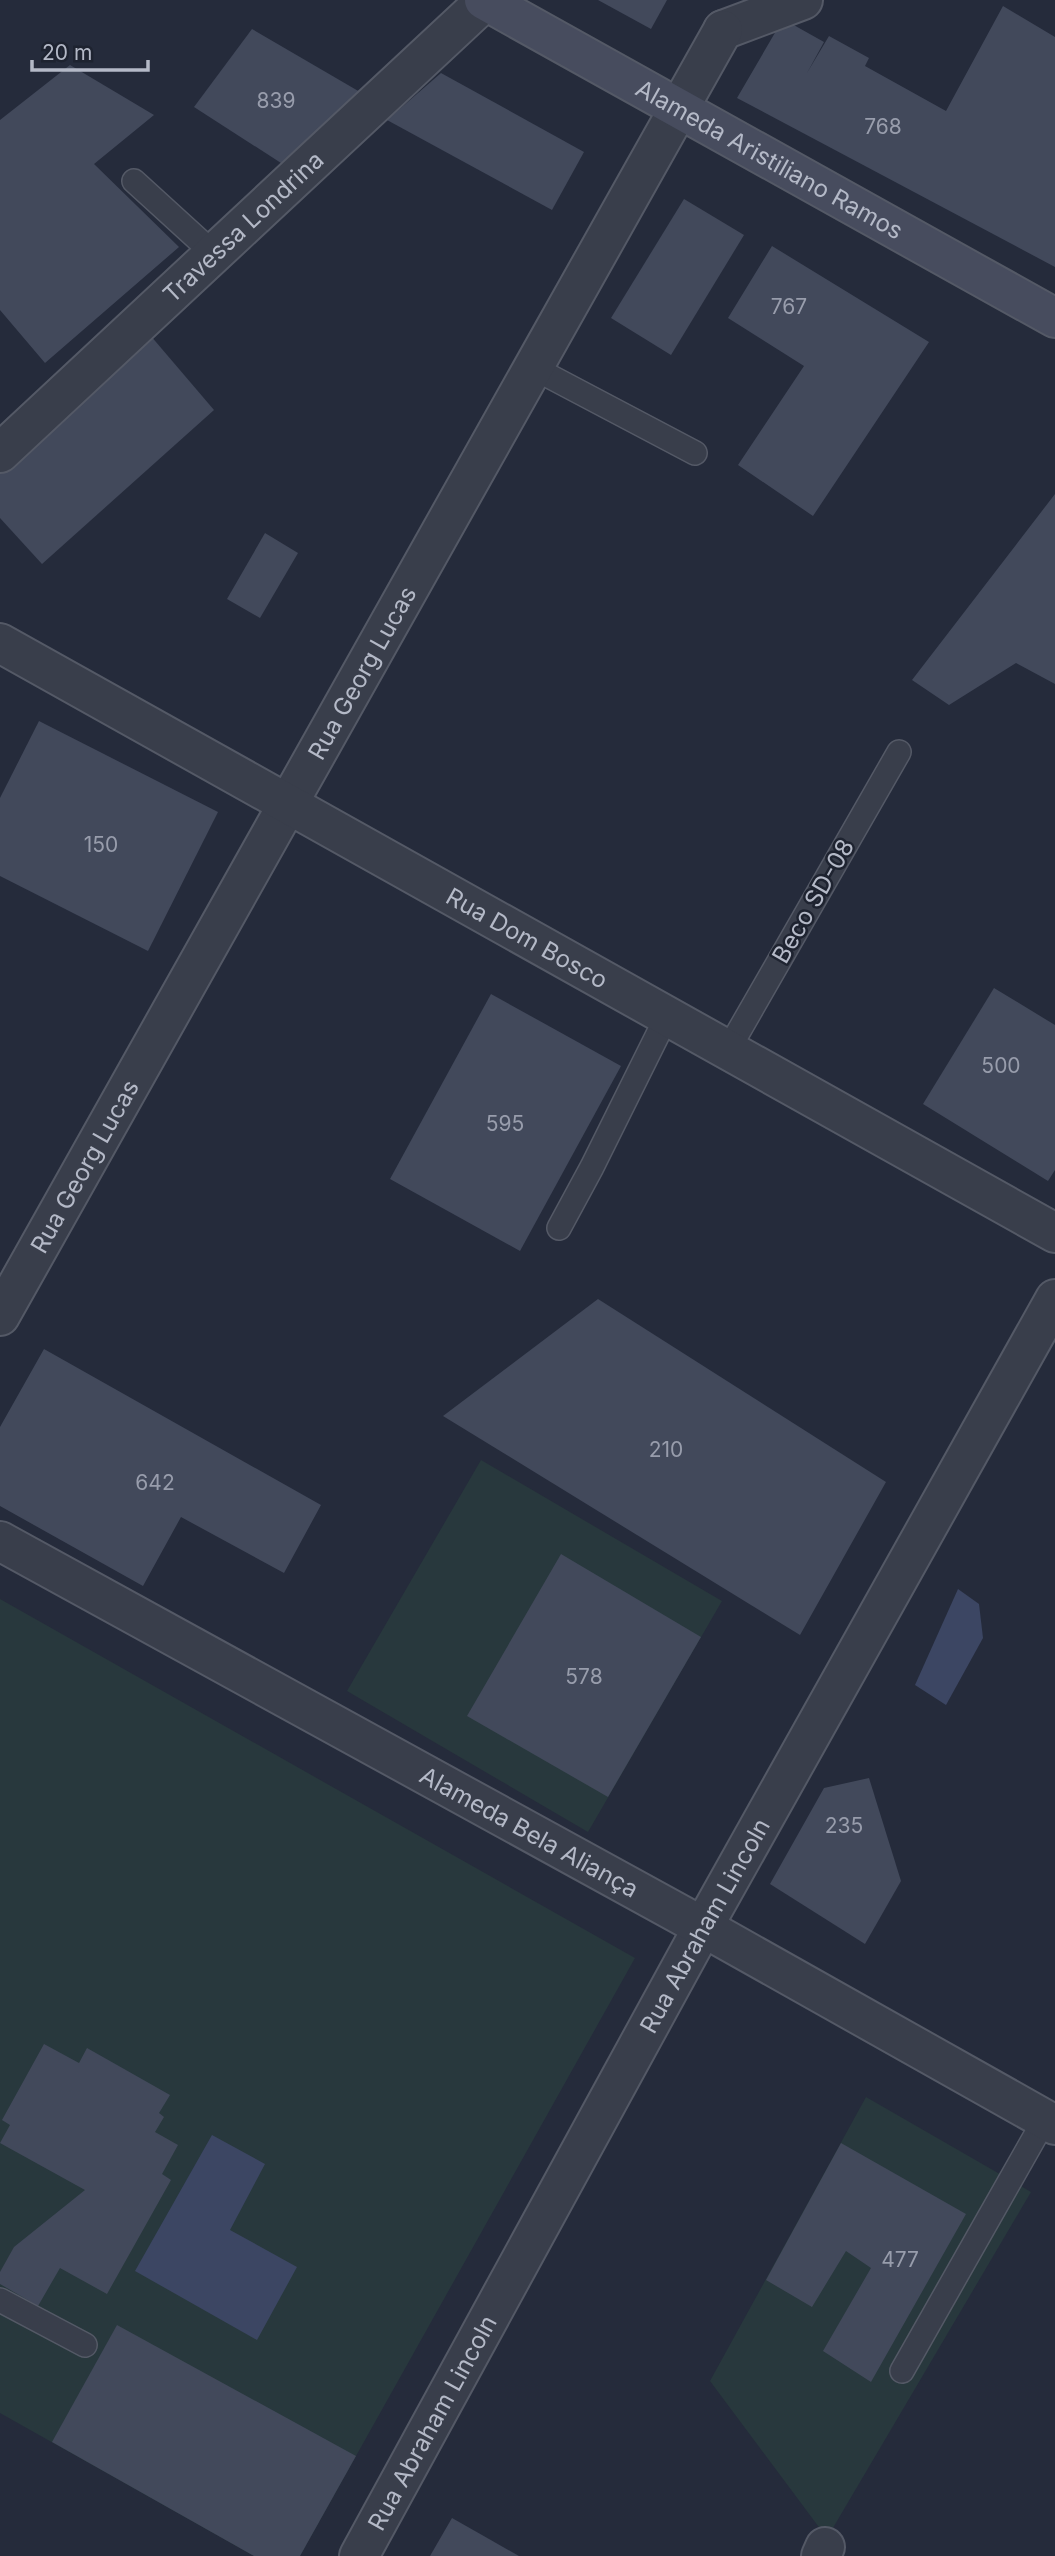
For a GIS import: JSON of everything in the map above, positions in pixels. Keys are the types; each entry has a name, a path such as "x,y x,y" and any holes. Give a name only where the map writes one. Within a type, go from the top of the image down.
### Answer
{"main road":[{"name":"Alameda Aristiliano Ramos","path":"485,0 1055,318"}],"street":[{"name":"Travessa Londrina","path":"0,453 485,0"},
{"path":"721,15 803,0"},
{"name":"Rua Georg Lucas","path":"0,1316 677,108 721,15"},
{"name":"Rua Dom Bosco","path":"0,643 1055,1233"},
{"name":"Rua Abraham Lincoln","path":"359,2556 703,1927 1055,1299"},
{"name":"Alameda Bela Aliança","path":"0,1541 703,1927 1050,2122"}],"lane":[{"path":"134,181 212,253"},
{"path":"532,367 695,453"},
{"name":"Beco SD-08","path":"728,1050 899,752"},
{"path":"559,1228 667,1016"},
{"path":"902,2371 1050,2122"},
{"path":"0,2300 85,2345"}],"shaded area":[{"path":"481,1460 722,1601 588,1832 347,1691"},
{"path":"0,1599 635,1958 300,2556 254,2556 0,2413"},
{"path":"866,2097 1031,2192 827,2538 710,2381"}],"water":[{"path":"958,1589 979,1604 983,1638 946,1705 915,1685"},
{"path":"212,2135 265,2164 230,2230 297,2267 257,2340 135,2271"}],"building":[{"path":"598,0 667,0 651,29"},
{"path":"1003,6 1055,37 1055,267 737,98 783,19 824,42 807,73 829,36 869,58 865,66 946,111"},
{"path":"252,29 360,92 281,163 194,107"},
{"path":"70,65 154,115 94,164 179,247 45,363 0,310 0,120"},
{"path":"441,73 584,152 552,210 387,120"},
{"path":"684,199 744,235 671,355 611,318"},
{"path":"772,246 929,342 813,516 738,465 804,366 728,318"},
{"path":"150,335 214,410 42,564 0,518 0,472"},
{"path":"1055,494 1055,684 1016,663 949,705 912,680"},
{"path":"265,533 298,553 260,618 227,599"},
{"path":"39,721 218,812 148,951 0,876 0,798"},
{"path":"994,988 1055,1025 1055,1170 1048,1181 923,1104"},
{"path":"491,994 621,1066 520,1251 390,1179"},
{"path":"598,1299 886,1482 800,1635 443,1416"},
{"path":"44,1349 321,1505 284,1573 181,1517 143,1586 0,1506 0,1427"},
{"path":"561,1554 701,1637 608,1797 467,1716"},
{"path":"869,1778 901,1881 865,1944 770,1884 824,1788"},
{"path":"44,2044 79,2063 87,2048 170,2095 159,2113 164,2117 155,2132 178,2145 162,2174 171,2180 107,2294 60,2268 38,2306 0,2284 0,2272 14,2247 85,2190 0,2143 10,2125 2,2120"},
{"path":"841,2143 966,2214 871,2382 823,2351 871,2268 846,2251 812,2307 766,2280"},
{"path":"117,2325 356,2456 300,2556 254,2556 52,2442"},
{"path":"452,2518 519,2556 430,2556"}]}
